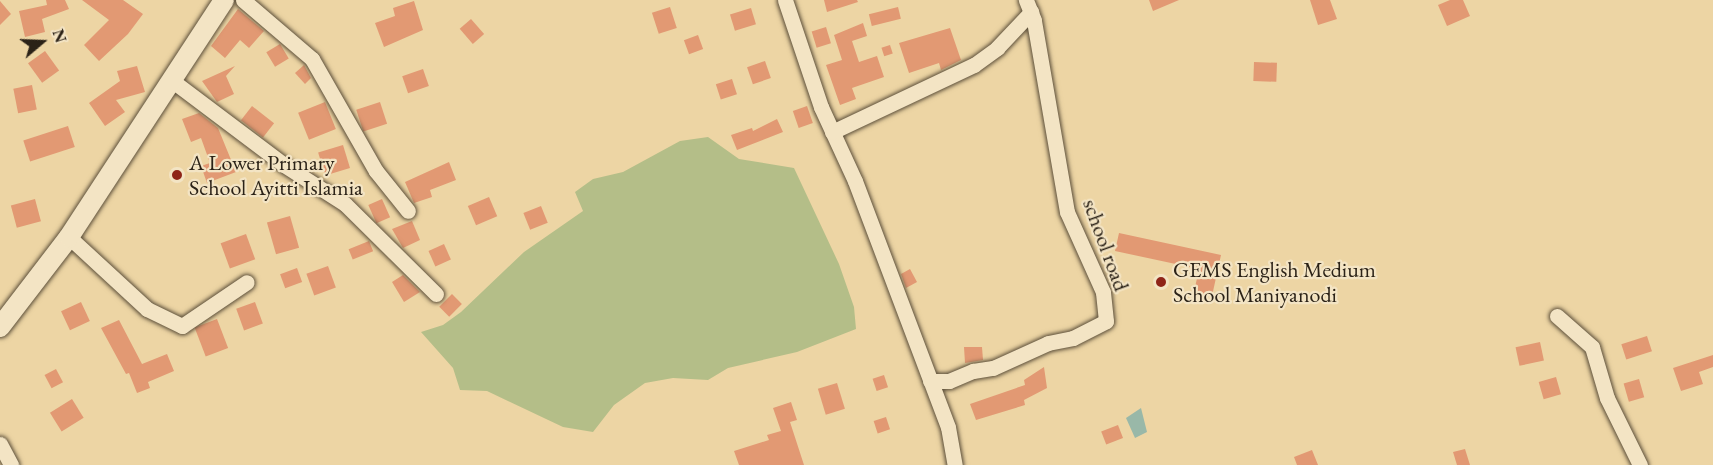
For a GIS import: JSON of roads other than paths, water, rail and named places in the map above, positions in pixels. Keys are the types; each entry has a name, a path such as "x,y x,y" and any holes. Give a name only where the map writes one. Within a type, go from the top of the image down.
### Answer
{"main road":[{"path":"0,327 69,237 170,79 224,0"}],"street":[{"path":"243,0 312,58 376,171 408,211"},
{"path":"785,0 794,35 832,132 855,181 948,427 955,465"},
{"path":"832,132 974,65 997,48 1028,6"},
{"name":"school road","path":"930,381 949,381 973,370 993,368 1048,343 1073,338 1106,321 1103,292 1067,212 1028,6"},
{"path":"170,79 284,165 345,204 436,294"},
{"path":"69,237 147,309 182,326 247,282"},
{"path":"1557,316 1592,347 1607,398 1640,465"},
{"path":"0,444 11,465"}],"place":[{"name":"A Lower Primary School Ayitti Islamia","path":"177,175"},
{"name":"GEMS English Medium School Maniyanodi","path":"1161,282"}]}
